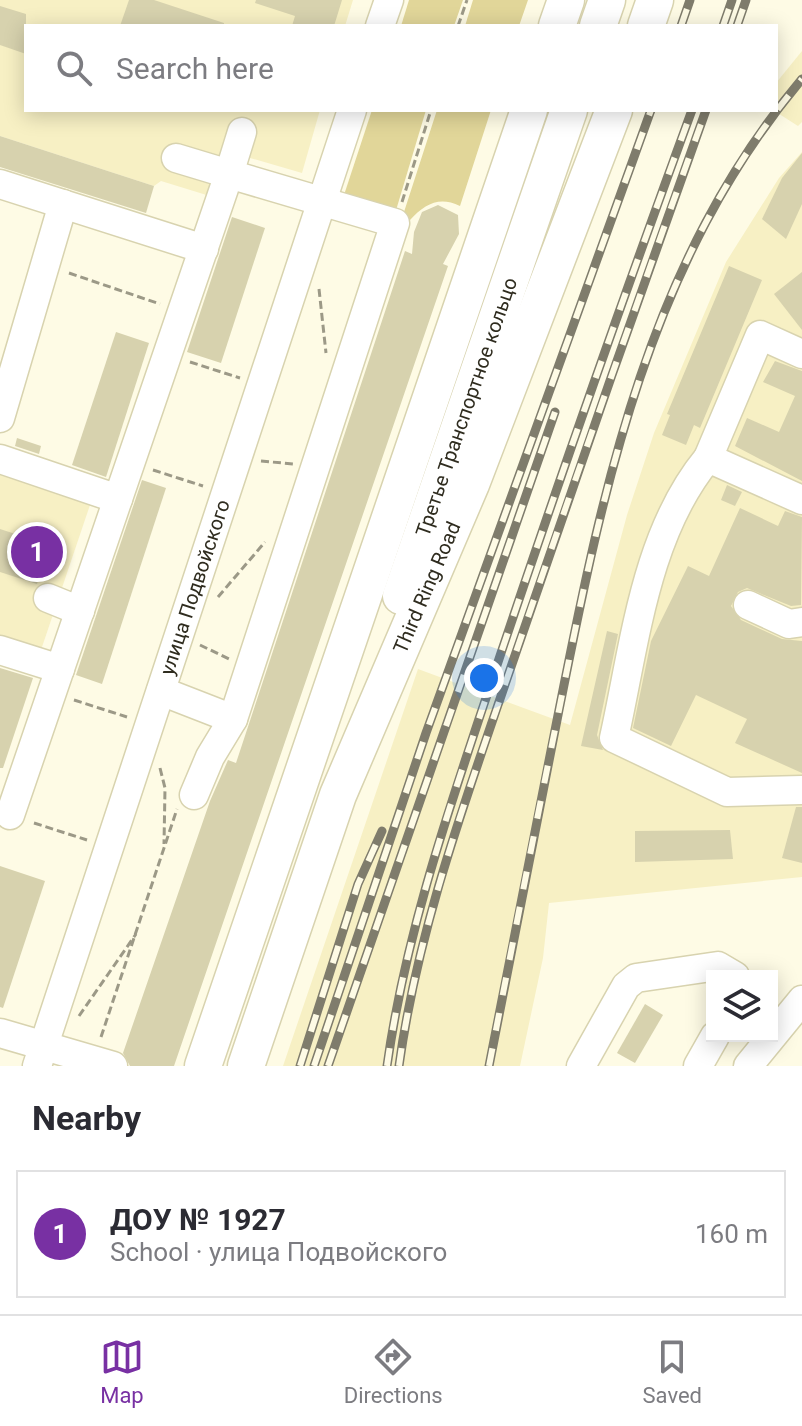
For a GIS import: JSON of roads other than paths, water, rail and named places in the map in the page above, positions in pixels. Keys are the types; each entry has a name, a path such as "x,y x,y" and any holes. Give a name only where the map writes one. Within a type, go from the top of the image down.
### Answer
{"main road":[{"path":"558,24 566,0"},
{"path":"599,24 607,0"},
{"path":"647,24 655,0"},
{"path":"203,1066 528,112"},
{"name":"Третье Транспортное кольцо","path":"338,795 432,503 568,112"},
{"name":"Third Ring Road","path":"246,1066 338,795 471,484 613,112"}],"street":[{"path":"381,24 389,0"},
{"name":"улица Подвойского","path":"41,1060 351,112"},
{"path":"10,815 242,132"},
{"path":"176,158 395,223 313,466 233,719 210,757 194,795"},
{"path":"0,184 158,229 204,249"},
{"path":"0,418 63,204"},
{"path":"802,354 760,335 708,458 689,481 655,554 614,738 727,792 802,790"},
{"path":"708,458 802,500"},
{"path":"0,459 118,499"},
{"path":"48,598 80,611"},
{"path":"748,605 789,624 802,622"},
{"path":"0,650 56,681"},
{"path":"161,691 233,719"},
{"path":"581,1066 626,986 636,978 718,966 725,970"},
{"path":"748,1066 802,1000"},
{"path":"0,1033 41,1060 103,1063"},
{"path":"698,1066 712,1042"}],"railway":[{"path":"682,24 690,0"},
{"path":"724,24 732,0"},
{"path":"738,24 746,0"},
{"path":"778,111 802,79"},
{"path":"314,1066 426,733 650,112"},
{"path":"387,1066 407,960 450,806 571,449 691,112"},
{"path":"399,1066 418,963 461,813 705,112"},
{"path":"489,1066 576,625 615,459 640,378 670,299 706,222 749,149 777,112"},
{"path":"328,1066 555,412"},
{"path":"300,1066 358,884 382,831"}],"place":[{"name":"ДОУ № 1927","path":"37,552"}]}
